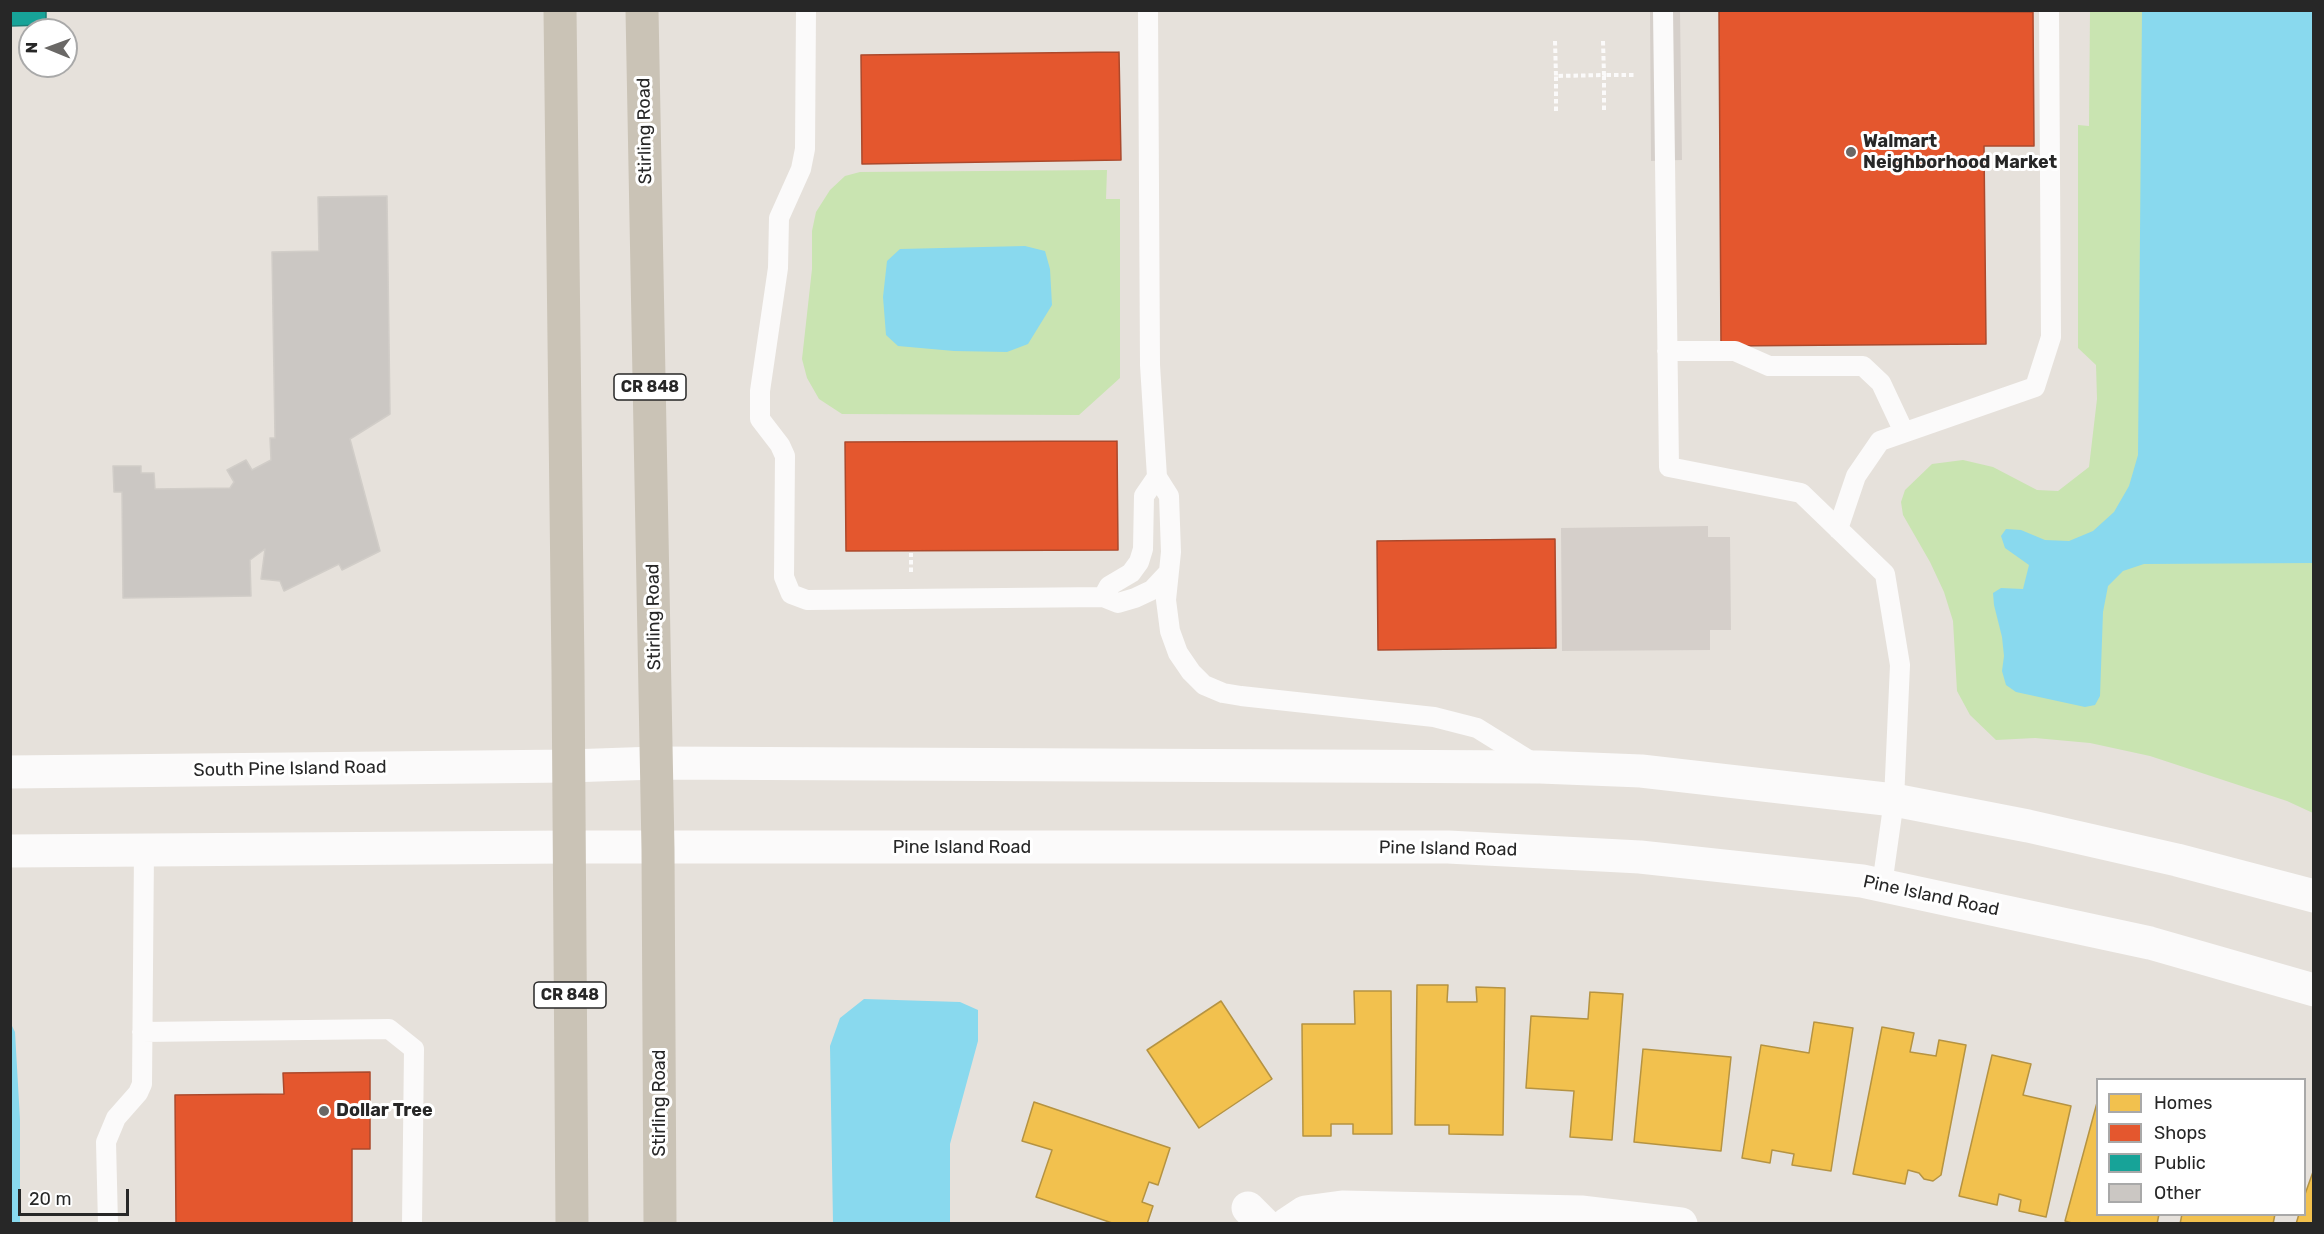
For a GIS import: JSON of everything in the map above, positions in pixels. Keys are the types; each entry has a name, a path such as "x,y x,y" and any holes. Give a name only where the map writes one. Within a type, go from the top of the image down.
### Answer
{"main road":[{"name":"CR 848","path":"560,10 572,1224"},
{"name":"Stirling Road","path":"642,10 658,849 660,1224"},
{"path":"569,766 656,763 1540,767 1641,771 1894,800 2028,826 2177,860 2313,896"},
{"name":"South Pine Island Road","path":"10,772 569,766"},
{"path":"10,851 568,847"},
{"name":"Pine Island Road","path":"568,847 658,849 1448,847 1641,857 1862,881 2150,943 2313,990"},
{"path":"1287,1224 1305,1212 1342,1207 1581,1212 1681,1224"}],"lane":[{"path":"806,10 805,149 801,169 779,218 778,268 760,391 760,419 780,445 785,456 784,577 791,594 807,600 1103,597 1118,603 1152,590 1167,574"},
{"path":"1148,10 1150,365 1157,477 1169,496 1171,552 1166,600 1170,631 1178,653 1191,672 1204,685 1223,693 1434,717 1477,728 1540,767"},
{"path":"1663,10 1669,467 1801,494 1885,574 1900,665 1894,800 1882,885"},
{"path":"1838,529 1856,476 1880,441 2035,387 2051,337 2049,10"},
{"path":"1667,351 1735,351 1769,366 1863,366 1881,383 1904,432"},
{"path":"1103,597 1109,586 1131,573 1139,562 1143,549 1144,496 1157,477"},
{"path":"108,1224 106,1142 116,1118 138,1093 142,1084 144,851"},
{"path":"142,1032 389,1029 414,1049 412,1224"}],"path":[{"path":"1555,41 1556,111"},
{"path":"1603,41 1604,110"},
{"path":"1556,76 1639,74"}],"green space":[{"path":"2090,11 2313,11 2313,813 2287,801 2150,756 2090,743 2035,738 1996,740 1970,715 1957,691 1953,621 1944,592 1930,562 1903,515 1901,502 1905,490 1932,464 1963,460 1993,467 2037,490 2058,491 2089,467 2097,399 2096,365 2078,348 2078,125 2089,126"},
{"path":"1107,170 1106,199 1120,199 1120,378 1079,415 842,414 819,399 807,378 802,359 812,269 812,231 816,212 830,190 845,176 860,172"}],"shaded area":[{"path":"1650,11 1680,11 1682,160 1651,161"},
{"path":"1708,526 1708,537 1730,537 1731,630 1710,630 1710,650 1562,651 1561,528"}],"water":[{"path":"2142,11 2313,11 2313,563 2144,564 2123,571 2108,586 2103,612 2100,696 2095,705 2085,707 2016,692 2006,685 2002,671 2004,656 2002,637 1993,593 2001,588 2023,589 2029,565 2005,548 2001,536 2006,529 2021,530 2045,540 2069,541 2093,531 2114,512 2129,486 2138,455"},
{"path":"1025,246 1045,251 1050,269 1052,305 1028,344 1007,352 954,351 898,346 886,335 883,297 887,261 900,249"},
{"path":"864,999 960,1002 978,1010 978,1041 950,1144 950,1223 833,1223 830,1046 840,1018"},
{"path":"11,1024 15,1032 20,1120 20,1224 10,1223"}],"building: Homes":[{"path":"1417,985 1448,985 1447,1002 1477,1002 1476,987 1505,988 1503,1135 1449,1134 1449,1125 1415,1125"},
{"path":"1354,991 1391,991 1392,1134 1353,1134 1353,1124 1331,1124 1331,1136 1303,1136 1302,1024 1355,1024"},
{"path":"1590,992 1623,994 1612,1140 1570,1137 1574,1091 1526,1088 1531,1016 1588,1019"},
{"path":"1221,1001 1272,1079 1199,1128 1147,1050"},
{"path":"1814,1022 1853,1028 1831,1171 1792,1165 1794,1154 1772,1150 1770,1163 1742,1158 1761,1045 1809,1053"},
{"path":"1882,1027 1914,1033 1910,1052 1936,1056 1939,1040 1966,1045 1941,1175 1933,1181 1908,1170 1905,1184 1853,1174"},
{"path":"1643,1049 1731,1057 1721,1151 1634,1142"},
{"path":"1992,1055 2031,1064 2023,1095 2071,1106 2046,1217 2019,1211 2021,1200 1999,1194 1997,1205 1959,1196"},
{"path":"1034,1102 1170,1148 1158,1185 1149,1182 1142,1202 1153,1206 1147,1224 1115,1224 1036,1197 1052,1150 1022,1141"},
{"path":"2096,1106 2096,1216 2159,1216 2157,1224 2075,1224 2065,1221"},
{"path":"2314,1169 2314,1224 2296,1224 2298,1216 2306,1216 2306,1191"},
{"path":"2182,1216 2275,1216 2273,1224 2180,1224"}],"building: Shops":[{"path":"1719,10 2033,12 2034,146 1984,146 1986,344 1721,346"},
{"path":"1119,52 1121,160 862,164 861,55"},
{"path":"1117,441 1118,550 846,551 845,442"},
{"path":"1555,539 1556,648 1378,650 1377,541"},
{"path":"370,1072 370,1149 352,1149 352,1224 176,1224 175,1095 284,1094 283,1073"}],"building: Public":[{"path":"10,10 46,10 46,18 18,18 18,26 10,26"}],"building: Other":[{"path":"387,196 390,414 350,439 380,551 342,570 339,564 284,591 280,581 261,579 265,549 250,560 251,596 123,598 122,492 114,492 113,466 141,466 141,473 154,473 155,489 230,488 234,482 227,470 246,460 252,470 271,460 270,438 275,438 272,252 319,251 318,197"}],"place":[{"name":"Walmart Neighborhood Market","path":"1851,152"},
{"name":"Dollar Tree","path":"324,1111"}]}
